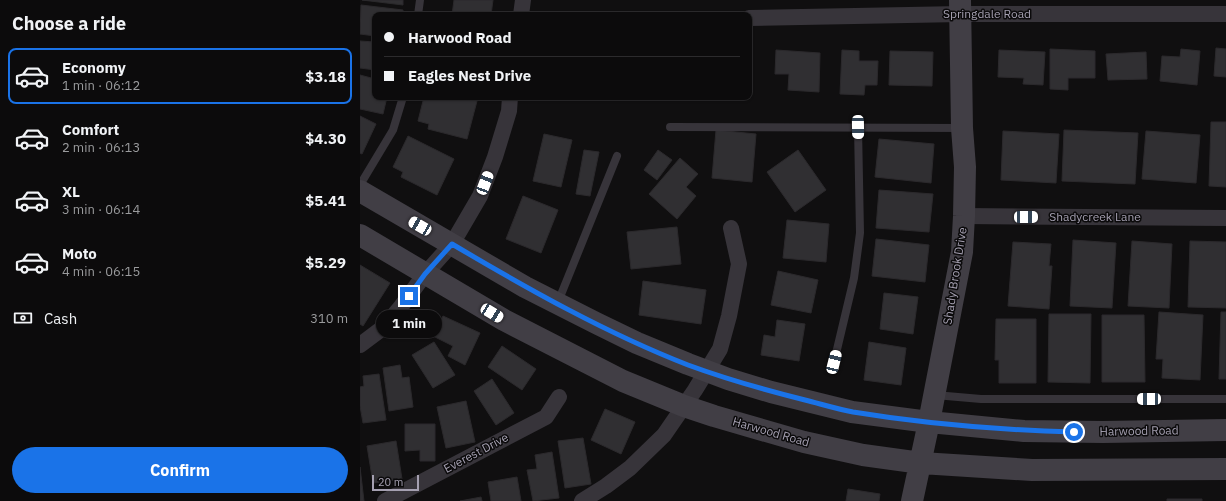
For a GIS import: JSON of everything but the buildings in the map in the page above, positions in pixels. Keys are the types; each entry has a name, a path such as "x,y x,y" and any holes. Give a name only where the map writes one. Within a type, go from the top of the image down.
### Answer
{"main road":[{"name":"Shady Brook Drive","path":"912,501 921,463 962,252 965,167 962,128 960,7"},
{"name":"Harwood Road","path":"360,191 528,288 637,343 706,371 771,392 852,412 929,422 1024,431 1103,432 1226,430"},
{"name":"Harwood Road","path":"360,235 504,320 579,360 623,381 684,406 804,442 863,455 921,463 1032,470 1226,469"}],"street":[{"path":"521,12 523,0"},
{"name":"Springdale Road","path":"752,18 960,7 1226,14"},
{"path":"360,344 384,328 425,274 452,244 480,196 499,144 509,111 510,100"},
{"name":"Shadycreek Lane","path":"964,216 1226,218"},
{"path":"582,501 606,486 630,468 664,435 720,349 729,316 738,264 731,228"},
{"name":"Everest Drive","path":"385,501 546,417 559,397"}],"lane":[{"path":"418,12 420,0"},
{"path":"360,185 393,130 402,100"},
{"path":"670,127 962,128"},
{"path":"834,362 854,278 860,233 858,127"},
{"path":"557,303 617,156"},
{"path":"934,394 980,399 1226,399"}],"route":[{"path":"409,296 425,274 452,244 528,288 637,343 728,379 771,392 852,412 929,422 1024,431 1074,432"}]}
